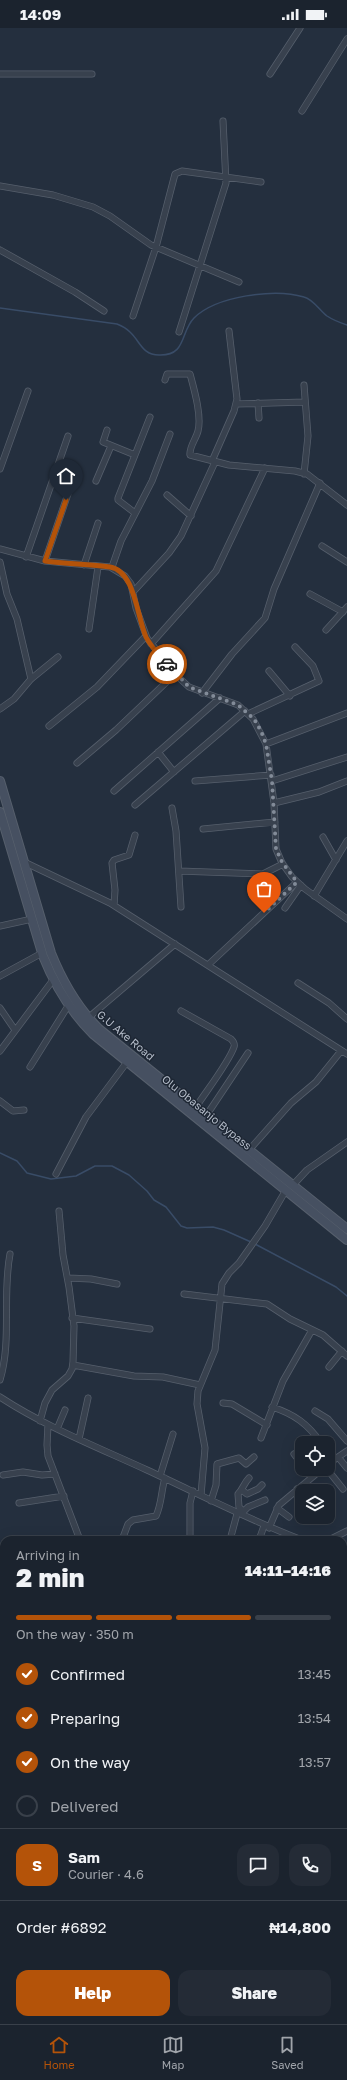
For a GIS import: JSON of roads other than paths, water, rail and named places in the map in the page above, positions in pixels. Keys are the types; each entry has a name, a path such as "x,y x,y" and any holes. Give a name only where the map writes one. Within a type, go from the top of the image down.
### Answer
{"main road":[{"name":"G.U Ake Road","path":"0,781 59,974 68,990 88,1018 99,1029 249,1150 289,1188 347,1229"},
{"name":"Olu Obasanjo Bypass","path":"0,812 3,831 42,953 53,980 68,1006 93,1034 289,1188 347,1240"}],"street":[{"path":"270,74 300,28"},
{"path":"302,111 347,39"},
{"path":"0,74 92,74"},
{"path":"179,332 226,183 223,121"},
{"path":"134,316 156,247 175,174 182,171 261,182"},
{"path":"0,186 53,195 93,208 110,216 142,240 239,282"},
{"path":"0,250 74,292 104,311"},
{"path":"133,592 169,552 181,536 214,462 236,404 229,331"},
{"path":"165,380 167,374 190,374 197,404 199,430 190,451 190,455 214,462 304,474 320,484 347,505"},
{"path":"304,385 308,443 304,474"},
{"path":"0,470 28,391"},
{"path":"236,404 305,402"},
{"path":"258,404 258,418"},
{"path":"135,514 117,499 150,417"},
{"path":"107,430 103,442 136,455"},
{"path":"112,568 121,541 152,481 170,434"},
{"path":"26,557 68,436"},
{"path":"96,481 111,446"},
{"path":"151,644 216,571 265,468"},
{"path":"202,693 232,654 265,618 274,589 320,484"},
{"path":"45,561 70,488"},
{"path":"167,495 191,516"},
{"path":"84,565 98,523"},
{"path":"322,546 347,562"},
{"path":"0,550 45,561 112,568 124,576 131,584 136,608 146,636 175,674 189,687 238,705 261,731 266,744 271,778 274,803 276,849 282,864 299,884 347,919"},
{"path":"0,562 7,594 17,619 31,679"},
{"path":"89,629 98,567"},
{"path":"310,594 346,608 326,630"},
{"path":"49,726 97,687 146,636"},
{"path":"135,806 246,713 290,696 319,681 313,666 295,646"},
{"path":"0,709 14,699 31,679 58,657"},
{"path":"269,671 290,696"},
{"path":"78,763 116,730 175,674"},
{"path":"114,791 220,698"},
{"path":"266,744 347,713"},
{"path":"158,752 174,772"},
{"path":"195,781 271,778 347,757"},
{"path":"274,803 319,792 347,781"},
{"path":"172,808 180,871 181,907"},
{"path":"203,829 275,822"},
{"path":"114,905 115,890 112,863 114,860 129,855 135,834"},
{"path":"323,837 336,860"},
{"path":"314,896 347,841"},
{"path":"24,862 73,883 114,905 347,1054"},
{"path":"180,871 262,874 282,864"},
{"path":"285,908 299,884"},
{"path":"208,965 299,884"},
{"path":"0,926 32,919"},
{"path":"88,1018 175,944"},
{"path":"0,976 42,953"},
{"path":"0,1052 53,980"},
{"path":"298,983 329,1003 347,1019"},
{"path":"30,1067 68,1006"},
{"path":"0,1008 15,1030"},
{"path":"181,1011 231,1038 234,1043 234,1047 196,1107"},
{"path":"249,1150 286,1108 316,1082 341,1051"},
{"path":"206,1116 248,1053"},
{"path":"56,1174 86,1117 127,1062"},
{"path":"0,1101 13,1111 24,1110"},
{"path":"200,1495 205,1448 197,1404 200,1385 215,1350 222,1284 229,1273 239,1263 289,1188 307,1170 347,1142"},
{"path":"40,1421 45,1403 52,1390 68,1376 73,1365 72,1318 68,1278 63,1255 59,1211"},
{"path":"0,1380 6,1347 5,1286 10,1254"},
{"path":"68,1278 91,1279 117,1284"},
{"path":"184,1294 200,1294 221,1300 267,1304 290,1319 323,1335 347,1356"},
{"path":"72,1318 150,1329"},
{"path":"261,1438 267,1425 272,1407 289,1369 312,1330"},
{"path":"329,1367 342,1351"},
{"path":"73,1365 134,1376 169,1378 200,1385"},
{"path":"0,1397 57,1430 193,1491 211,1501 239,1512 266,1527 290,1536"},
{"path":"79,1439 88,1398"},
{"path":"223,1403 232,1404 267,1425"},
{"path":"272,1407 298,1418 307,1425 316,1436"},
{"path":"57,1430 65,1410"},
{"path":"315,1411 328,1419 347,1441"},
{"path":"48,1425 47,1450 79,1536"},
{"path":"124,1536 128,1524 133,1520 156,1516 161,1503 162,1477 173,1434"},
{"path":"335,1459 347,1451"},
{"path":"211,1501 216,1485 217,1464 239,1458 246,1464 254,1457"},
{"path":"338,1457 347,1468"},
{"path":"3,1475 23,1472 42,1475 55,1474"},
{"path":"333,1476 343,1488"},
{"path":"303,1484 312,1477"},
{"path":"231,1536 239,1512 238,1494 242,1490 244,1482 250,1478"},
{"path":"242,1490 247,1494 258,1489 262,1485"},
{"path":"190,1536 190,1504 193,1491"},
{"path":"261,1536 277,1508 295,1491"},
{"path":"19,1503 64,1496"},
{"path":"239,1512 265,1500"},
{"path":"277,1508 289,1517"},
{"path":"338,1536 347,1531"}],"waterway":[{"path":"0,308 117,324 124,327 149,353 159,355 174,352 182,342 194,318 204,310 216,304 246,296 278,293 304,297 310,300 327,316 347,325"},
{"path":"0,1153 17,1161 27,1173 51,1179 76,1176 95,1166 112,1166 129,1175 147,1191 154,1200 166,1207 181,1226 187,1228 213,1227 224,1230 251,1242"},
{"path":"255,1244 336,1287 347,1296"}]}
